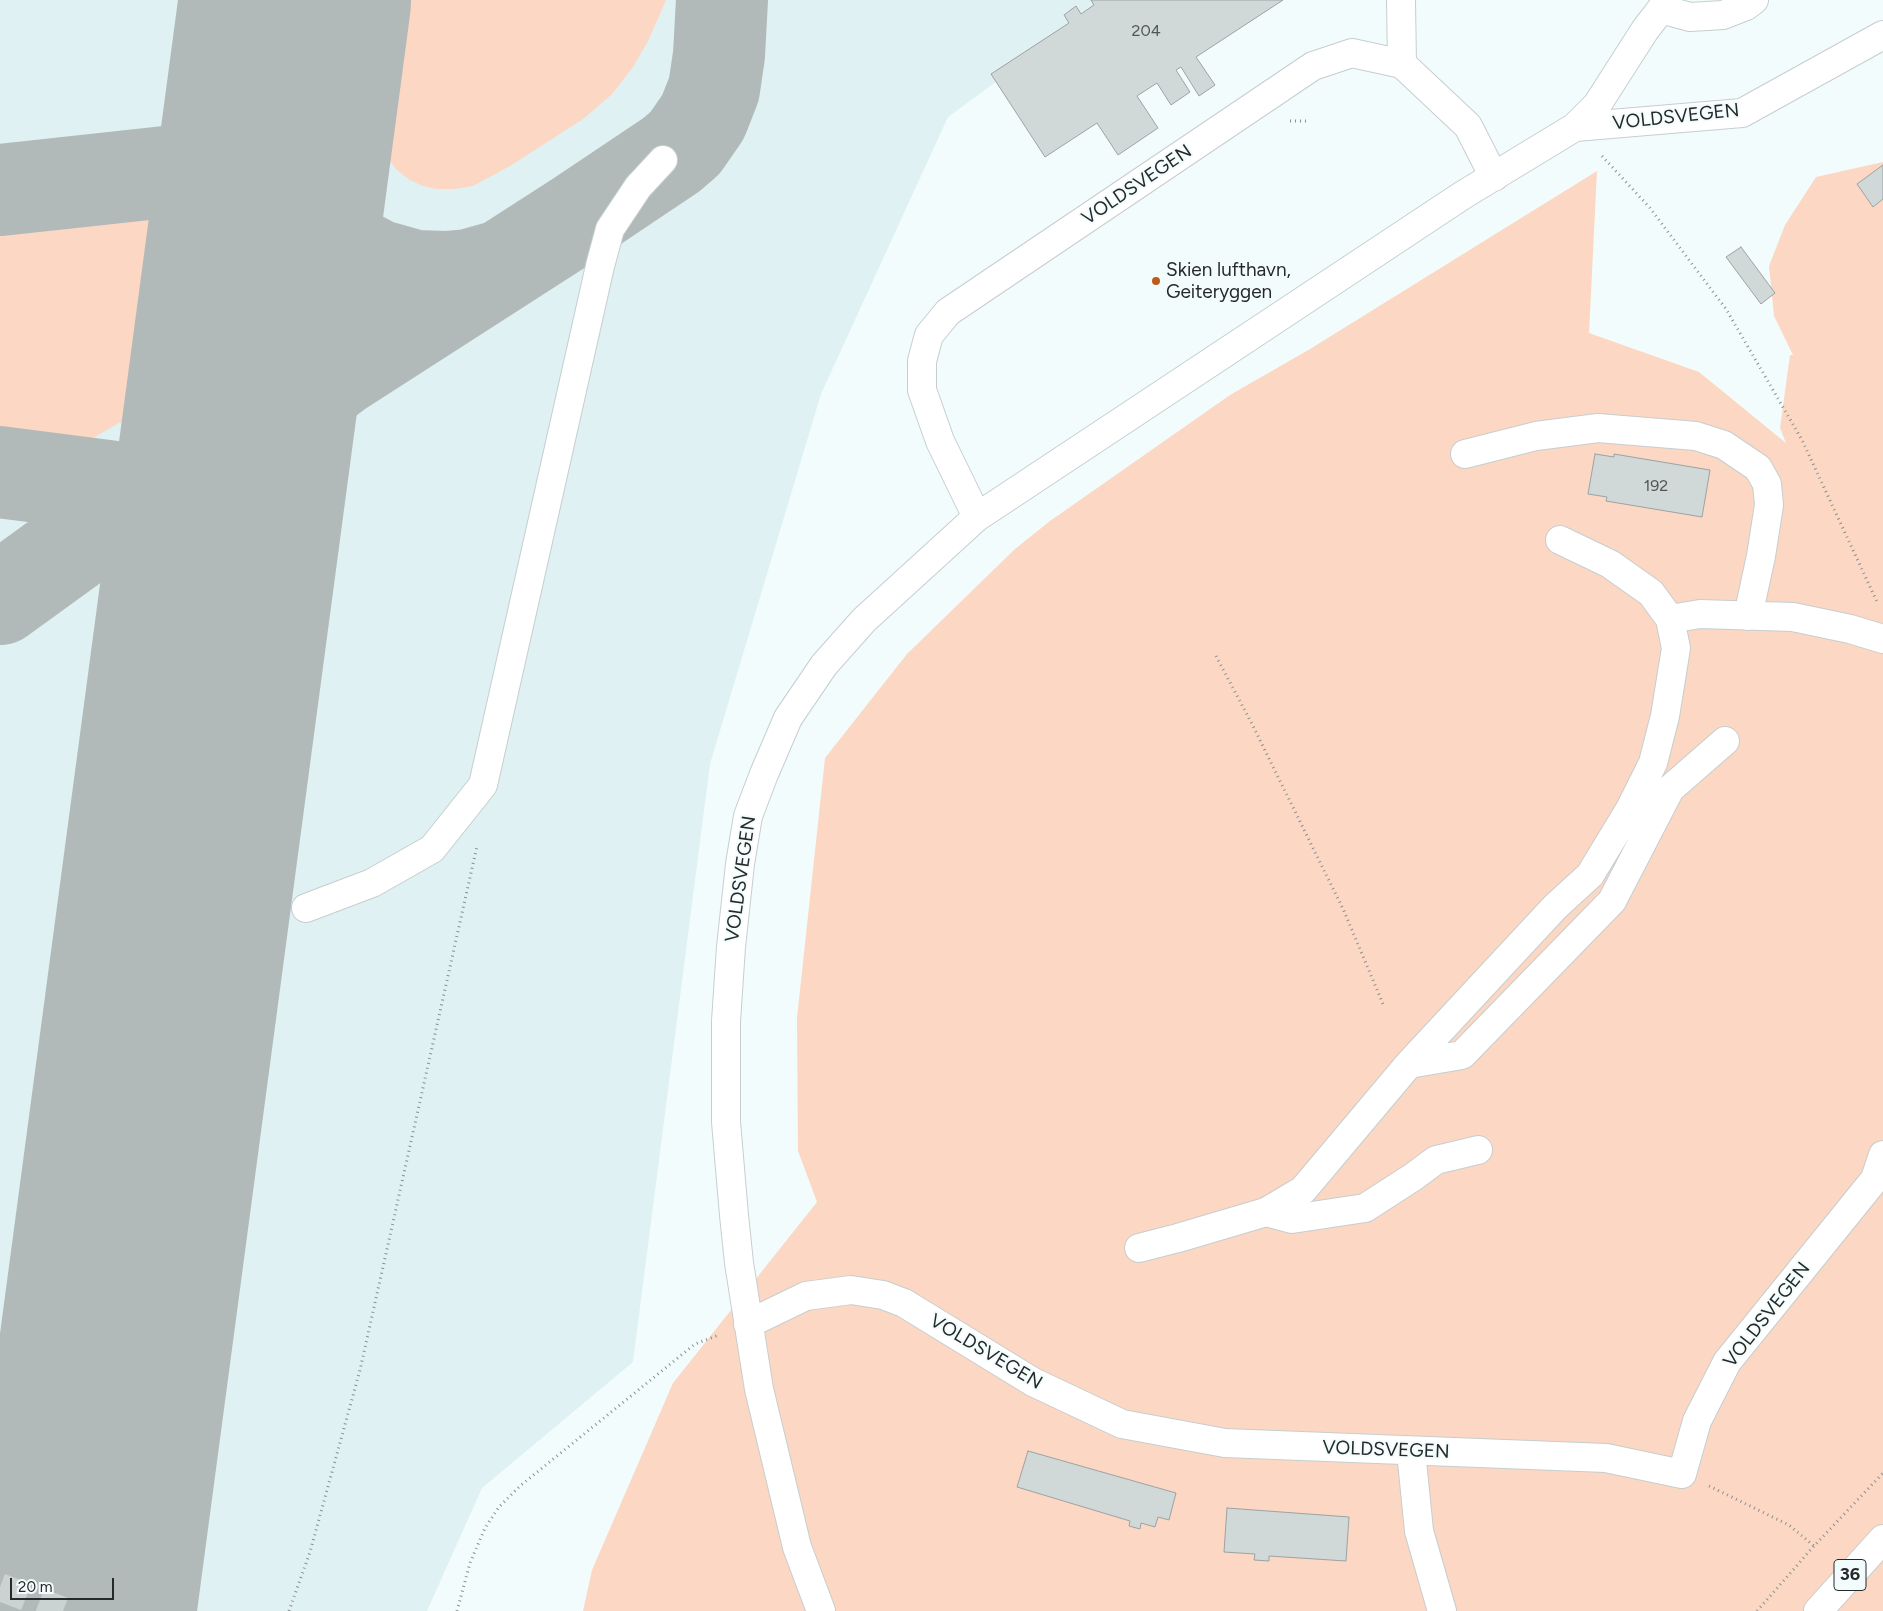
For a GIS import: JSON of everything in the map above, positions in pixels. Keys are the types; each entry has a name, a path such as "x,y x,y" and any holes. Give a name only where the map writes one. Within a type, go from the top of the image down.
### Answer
{"main road":[{"path":"1401,0 1402,64 1468,126 1494,177"},
{"path":"1575,127 1597,106 1645,30 1664,4 1690,17 1723,15 1746,6 1754,0"},
{"name":"VOLDSVEGEN","path":"821,1611 797,1547 759,1389 748,1324 734,1215 727,1131 726,1021 731,947 740,864 748,816 788,718 824,665 864,620 977,517 1239,342 1494,177 1575,127 1742,113 1883,35"},
{"name":"VOLDSVEGEN","path":"977,517 940,441 922,390 922,361 929,335 948,312 1313,66 1352,53 1402,64"},
{"path":"306,908 372,883 432,850 483,785 607,238 610,229 638,187 663,160"},
{"path":"1465,454 1536,436 1598,428 1696,436 1724,445 1758,468 1767,484 1769,504 1761,556 1748,616"},
{"path":"1138,1248 1266,1212 1304,1190 1409,1064 1555,908 1590,875 1630,809 1653,762 1665,716 1676,648 1670,619 1651,594 1610,564 1560,540"},
{"path":"1670,619 1700,614 1793,618 1850,629 1883,640"},
{"path":"1409,1064 1462,1055 1476,1041 1612,901 1670,789 1725,741"},
{"path":"1266,1212 1292,1219 1365,1208 1413,1178 1436,1160 1478,1150"},
{"name":"VOLDSVEGEN","path":"748,1324 806,1296 851,1290 882,1295 904,1303 1034,1382 1122,1424 1225,1443 1606,1458 1682,1474 1697,1421 1727,1362 1875,1179 1883,1155"},
{"path":"1411,1451 1419,1530 1442,1611"},
{"name":"36","path":"1818,1611 1883,1539"}],"path":[{"path":"1575,127 1650,208 1726,309 1802,440 1880,608"},
{"path":"1216,656 1252,724 1344,911 1384,1004"},
{"path":"290,1611 310,1552 360,1370 470,883 478,838"},
{"path":"457,1611 470,1563 486,1528 499,1507 520,1486 695,1344 748,1324"},
{"path":"1757,1611 1814,1546 1883,1473"},
{"path":"1682,1474 1789,1525 1814,1546"}],"shaded area":[{"path":"0,0 1136,0 996,82 948,117 821,394 710,764 633,1362 482,1488 427,1611 0,1611"},
{"path":"377,0 666,0 648,41 633,67 612,94 583,119 510,166 473,186 455,189 436,189 410,180 397,170 381,150 366,114 365,92"},
{"path":"1883,162 1883,1611 583,1611 592,1570 673,1383 817,1202 798,1151 797,1018 825,758 907,654 1015,549 1050,521 1230,395 1310,349 1597,171 1589,333 1699,372 1786,443 1780,428 1790,355 1793,355 1774,316 1769,266 1785,225 1816,177"},
{"path":"125,201 128,206 148,209 166,218 152,224 142,273 146,399 144,418 119,423 86,442 53,452 0,446 0,233 6,220 13,217 118,206"}],"building":[{"path":"1091,0 1283,0 1196,57 1215,85 1199,96 1181,67 1176,70 1190,92 1171,105 1157,83 1137,96 1158,128 1118,155 1097,123 1045,157 991,74 1069,23 1064,15 1076,6 1081,14 1094,5"},
{"path":"1883,165 1883,199 1873,207 1857,184"},
{"path":"1741,247 1775,293 1761,304 1726,257"},
{"path":"1595,454 1614,457 1614,454 1710,470 1702,517 1606,501 1607,497 1588,494"},
{"path":"1028,1451 1176,1493 1169,1520 1158,1517 1155,1527 1141,1523 1140,1529 1129,1526 1130,1521 1017,1487"},
{"path":"1227,1508 1349,1517 1346,1561 1269,1556 1269,1561 1254,1560 1255,1554 1224,1552"}],"taxiway":[{"path":"0,599 109,520 155,492 173,492 199,483 292,406 339,371 577,218 671,155 685,143 703,117 714,89 719,55 722,0"},
{"path":"0,190 175,171 272,170 301,216 316,230 338,245 376,265 415,276 446,277 469,275 501,266"},
{"path":"0,472 155,492 173,500 195,515 201,522 211,541 219,572"}],"runway":[{"path":"80,1611 295,0"}],"tunnel":[{"path":"0,1587 63,1611"}],"place":[{"name":"Skien lufthavn, Geiteryggen","path":"1156,281"}]}
